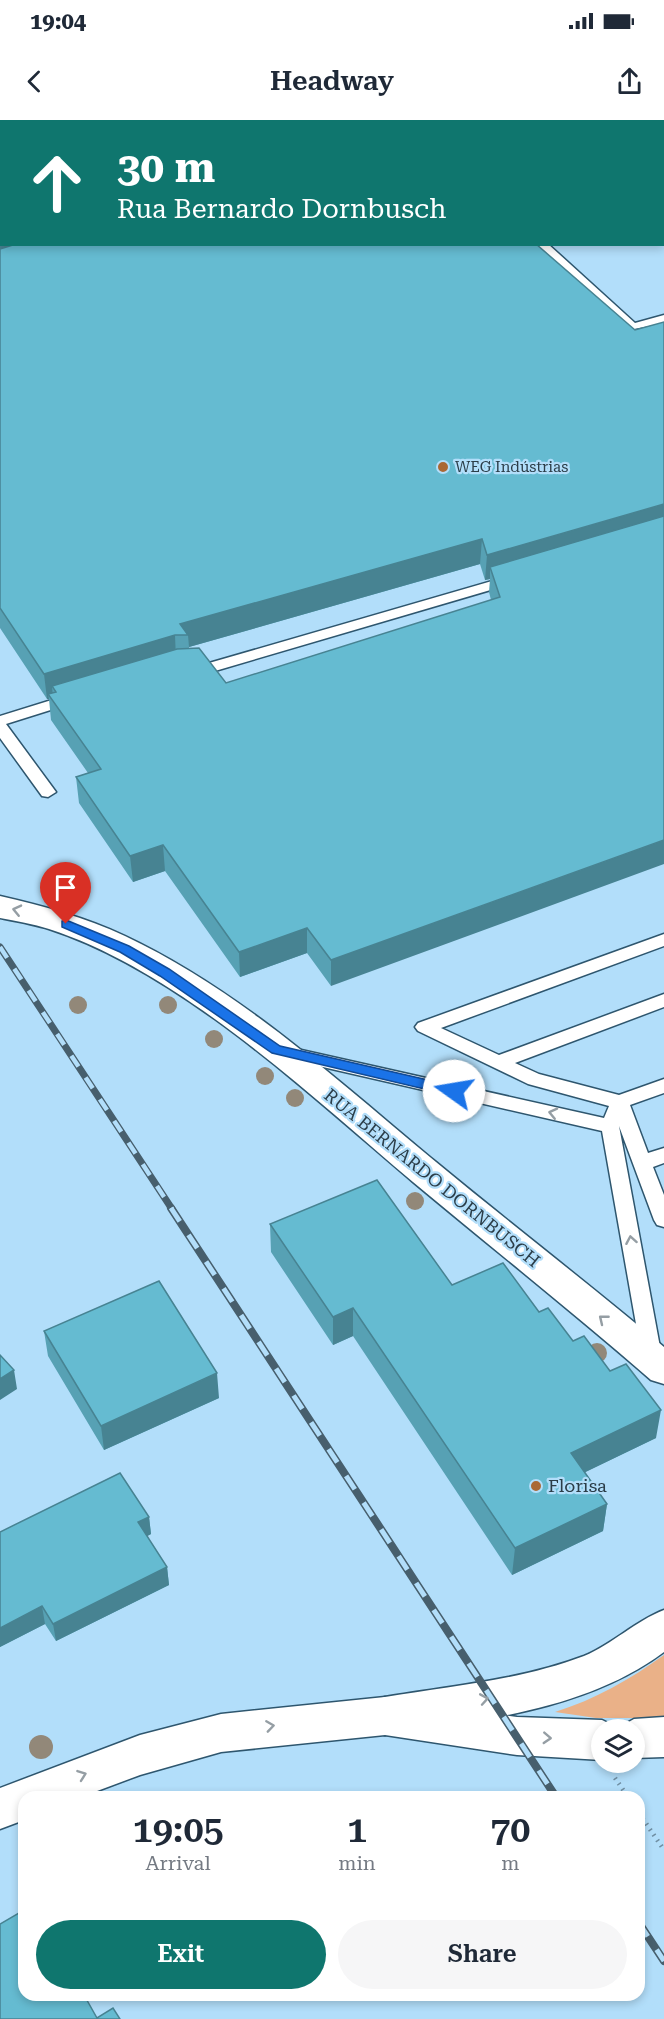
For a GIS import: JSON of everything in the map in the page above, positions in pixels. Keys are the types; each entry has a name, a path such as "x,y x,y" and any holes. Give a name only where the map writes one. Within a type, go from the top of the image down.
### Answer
{"main road":[{"name":"RUA BERNARDO DORNBUSCH","path":"0,907 49,917 124,949 195,993 276,1050 658,1364"},
{"path":"45,1791 140,1755 221,1733 290,1724 385,1716 572,1681 605,1667 664,1628"},
{"path":"385,1716 517,1736 591,1739"},
{"path":"645,1738 664,1737"},
{"path":"0,1809 18,1801"}],"lane":[{"path":"542,246 633,327 664,319"},
{"path":"177,667 210,668 528,574"},
{"path":"0,721 88,694"},
{"path":"0,727 48,792"},
{"path":"664,940 424,1027 534,1079 620,1102 664,1086"},
{"path":"498,1062 664,1000"},
{"path":"276,1050 610,1126"},
{"path":"620,1102 610,1126 658,1364"},
{"path":"620,1102 664,1220"},
{"path":"643,1163 664,1155"}],"path":[{"path":"645,1822 664,1850"}],"shaded area":[{"path":"664,1655 664,1718 596,1718 555,1712 612,1688"}],"building":[{"name":"WEG Indústrias","path":"10,246 538,246 635,330 664,322 664,504 487,555 482,539 180,624 188,635 175,635 44,674 0,608 0,249"},
{"path":"664,516 664,840 331,960 307,928 239,952 163,845 130,856 76,777 101,769 48,694 56,692 52,686 177,649 199,648 226,683 500,597 490,567"},
{"path":"377,1180 452,1285 503,1263 539,1312 548,1308 573,1341 584,1336 610,1371 626,1364 661,1410 571,1453 607,1504 515,1548 353,1308 333,1317 270,1224"},
{"path":"159,1281 217,1373 101,1426 44,1331"},
{"path":"0,1355 14,1370 0,1379"},
{"path":"120,1473 149,1517 138,1522 167,1567 53,1624 42,1606 0,1628 0,1532"},
{"path":"18,1914 18,2001 87,2001 97,2018 113,2008 120,2019 0,2019 0,1924"}],"railway":[{"path":"0,947 172,1209"},
{"path":"171,1208 552,1791"},
{"path":"645,1932 664,1961"}],"place":[{"name":"WEG Indústrias","path":"443,467"},
{"name":"Florisa","path":"536,1486"}],"route":[{"path":"66,924 124,949 164,973 240,1022 276,1050 454,1091"}]}
